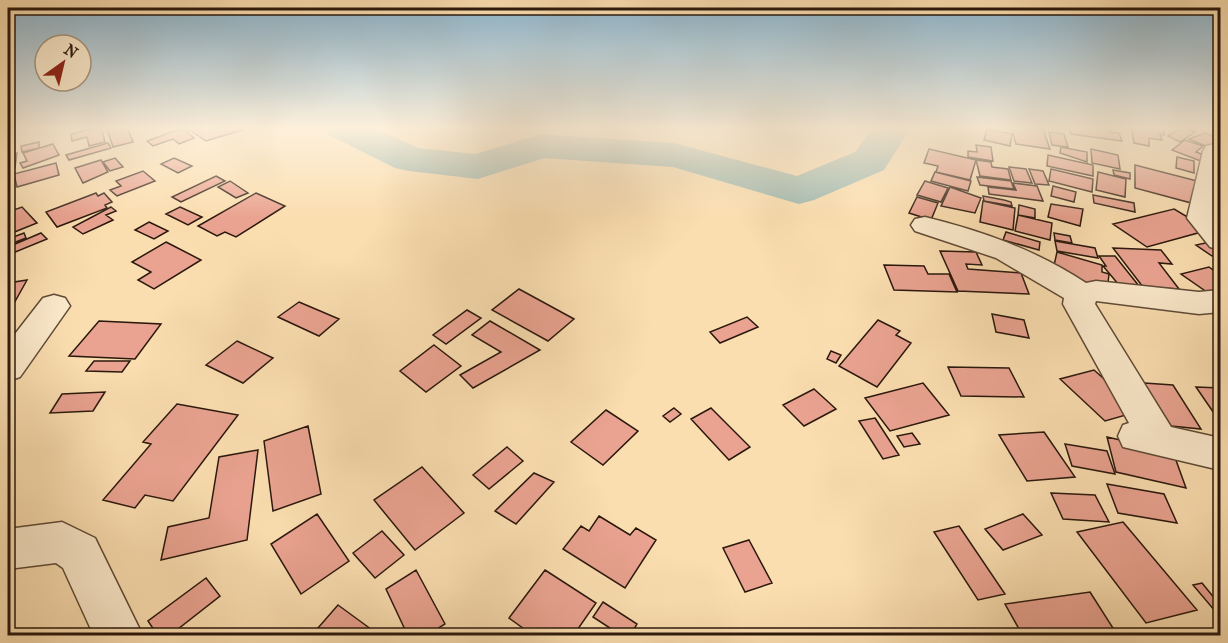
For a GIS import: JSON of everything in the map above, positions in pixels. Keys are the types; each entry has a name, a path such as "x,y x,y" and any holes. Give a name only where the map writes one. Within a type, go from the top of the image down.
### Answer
{"street":[{"path":"1214,157 1201,218 1221,241"},
{"path":"925,225 961,233 1051,272 1081,294 1096,291 1199,303 1221,301"},
{"path":"1081,294 1078,304 1144,437 1221,454"},
{"path":"8,368 54,306"},
{"path":"8,549 62,542 79,553 118,636"}],"building":[{"path":"8,157 16,157 15,168 8,170"},
{"path":"25,157 53,157 23,168 20,163 27,161"},
{"path":"926,157 963,157 976,160 970,180 936,172 938,166 924,163"},
{"path":"968,157 992,157 993,161"},
{"path":"1048,157 1057,157 1093,165 1093,176 1047,166"},
{"path":"1072,157 1087,157 1087,162"},
{"path":"1092,157 1118,157 1120,169 1092,163"},
{"path":"1177,157 1194,161 1194,173 1176,168"},
{"path":"1190,157 1209,157 1203,162"},
{"path":"115,158 123,167 110,171 103,162"},
{"path":"174,158 192,166 178,173 161,164"},
{"path":"101,160 108,172 83,183 75,168"},
{"path":"976,160 991,162 992,167 1008,169 1011,180 980,176"},
{"path":"56,163 59,175 17,187 14,174"},
{"path":"1135,165 1201,182 1195,204 1135,188"},
{"path":"1009,167 1026,169 1032,183 1014,181"},
{"path":"1029,169 1043,171 1049,185 1035,184"},
{"path":"1051,169 1093,179 1092,192 1049,181"},
{"path":"1113,170 1130,173 1130,179 1114,175"},
{"path":"143,171 155,181 117,196 110,190 121,186 116,181"},
{"path":"935,172 971,181 968,191 931,181"},
{"path":"1098,172 1126,179 1125,197 1096,190"},
{"path":"216,176 225,181 181,202 172,197"},
{"path":"977,177 1011,181 1014,189 980,185"},
{"path":"230,181 248,193 236,198 218,187"},
{"path":"925,181 948,188 941,202 917,195"},
{"path":"1013,183 1037,186 1043,201 989,194 988,187 1016,190"},
{"path":"1053,186 1076,192 1074,202 1051,196"},
{"path":"950,187 981,198 975,213 941,206"},
{"path":"96,193 98,196 104,193 112,202 105,205 107,208 57,227 46,212"},
{"path":"256,193 285,206 236,237 225,232 217,236 198,226"},
{"path":"1093,195 1134,203 1135,212 1094,203"},
{"path":"983,196 1011,202 1012,206 984,201"},
{"path":"917,197 938,203 931,220 909,213"},
{"path":"983,201 1015,208 1013,230 980,222"},
{"path":"1051,204 1083,209 1080,226 1048,217"},
{"path":"1019,205 1035,209 1035,218 1018,215"},
{"path":"22,207 37,223 12,233 8,228 8,212"},
{"path":"111,207 116,211 106,215 113,220 83,234 73,227"},
{"path":"180,207 202,217 188,225 166,214"},
{"path":"1174,209 1196,222 1205,231 1147,247 1113,224"},
{"path":"1018,215 1052,223 1050,240 1015,231"},
{"path":"149,222 168,231 154,239 135,230"},
{"path":"1006,232 1040,242 1039,250 1003,240"},
{"path":"24,233 26,238 8,245 8,239"},
{"path":"41,233 47,239 8,255 8,247"},
{"path":"1054,233 1070,236 1072,243 1055,240"},
{"path":"1055,241 1095,248 1098,258 1057,251"},
{"path":"166,242 201,260 154,289 138,280 151,272 132,262"},
{"path":"1210,242 1220,249 1220,254 1212,256 1196,245"},
{"path":"1113,248 1161,250 1172,264 1159,263 1179,289 1143,287"},
{"path":"940,251 976,252 982,265 966,264 968,269 1021,273 1029,294 958,291"},
{"path":"1057,252 1102,265 1102,272 1109,274 1107,291 1053,270"},
{"path":"1099,256 1115,256 1139,286 1119,285 1103,266 1106,266"},
{"path":"884,265 924,266 928,274 949,274 957,292 894,290"},
{"path":"1209,267 1220,275 1220,295 1214,297 1181,274"},
{"path":"27,280 8,314 8,283"},
{"path":"519,289 574,319 548,341 492,310"},
{"path":"299,302 339,319 319,336 278,317"},
{"path":"467,310 481,318 446,344 433,335"},
{"path":"992,314 1024,320 1029,338 996,332"},
{"path":"747,317 758,327 720,343 710,332"},
{"path":"878,320 900,331 896,335 911,343 877,387 839,366"},
{"path":"99,321 161,324 135,359 69,356"},
{"path":"490,321 540,350 473,388 460,375 501,352 472,335"},
{"path":"237,341 273,358 243,383 206,365"},
{"path":"434,345 461,366 426,392 400,371"},
{"path":"831,351 841,355 836,363 827,359"},
{"path":"94,361 130,361 122,372 86,371"},
{"path":"948,367 1009,368 1024,397 961,396"},
{"path":"1094,370 1140,411 1105,421 1060,379"},
{"path":"923,383 949,415 890,431 865,398"},
{"path":"1144,383 1173,385 1201,429 1171,426"},
{"path":"1196,387 1220,388 1220,422"},
{"path":"814,389 836,409 804,426 783,405"},
{"path":"105,392 93,411 50,413 62,394"},
{"path":"177,404 238,415 173,501 145,495 135,508 103,500 151,444 143,442"},
{"path":"674,408 681,414 670,422 663,416"},
{"path":"711,408 750,447 729,460 691,419"},
{"path":"606,410 638,431 603,465 571,442"},
{"path":"875,418 899,455 883,459 859,421"},
{"path":"308,426 321,494 273,511 264,441"},
{"path":"1044,432 1075,477 1027,481 999,435"},
{"path":"912,433 920,444 904,447 897,436"},
{"path":"1107,437 1173,452 1186,488 1116,472"},
{"path":"1065,444 1107,451 1115,474 1072,466"},
{"path":"507,447 523,461 489,489 473,475"},
{"path":"258,450 247,540 161,560 168,527 209,518 219,457"},
{"path":"422,467 464,513 415,550 374,500"},
{"path":"534,473 554,482 516,524 495,511"},
{"path":"1107,484 1164,494 1177,523 1118,513"},
{"path":"1051,493 1095,495 1109,522 1063,519"},
{"path":"317,514 349,561 301,594 271,544"},
{"path":"1023,514 1042,535 1003,550 985,529"},
{"path":"599,516 630,535 636,528 656,540 625,588 563,549 581,526 589,531"},
{"path":"1123,522 1197,610 1146,623 1077,532"},
{"path":"959,526 1005,594 978,600 934,532"},
{"path":"382,531 404,555 375,578 353,553"},
{"path":"749,540 772,583 745,592 723,548"},
{"path":"416,570 445,624 426,636 408,636 386,589"},
{"path":"545,570 596,603 573,636 534,636 509,618"},
{"path":"206,578 220,596 169,636 158,636 148,621"},
{"path":"1202,583 1220,605 1220,610 1215,611 1193,585"},
{"path":"1090,592 1118,636 1023,636 1005,604"},
{"path":"603,602 637,624 630,636 622,636 593,617"},
{"path":"338,605 379,635 311,636"}],"waterway":[{"path":"405,157 478,167 508,157"},
{"path":"682,157 742,172 799,191 870,161 873,157"}]}
